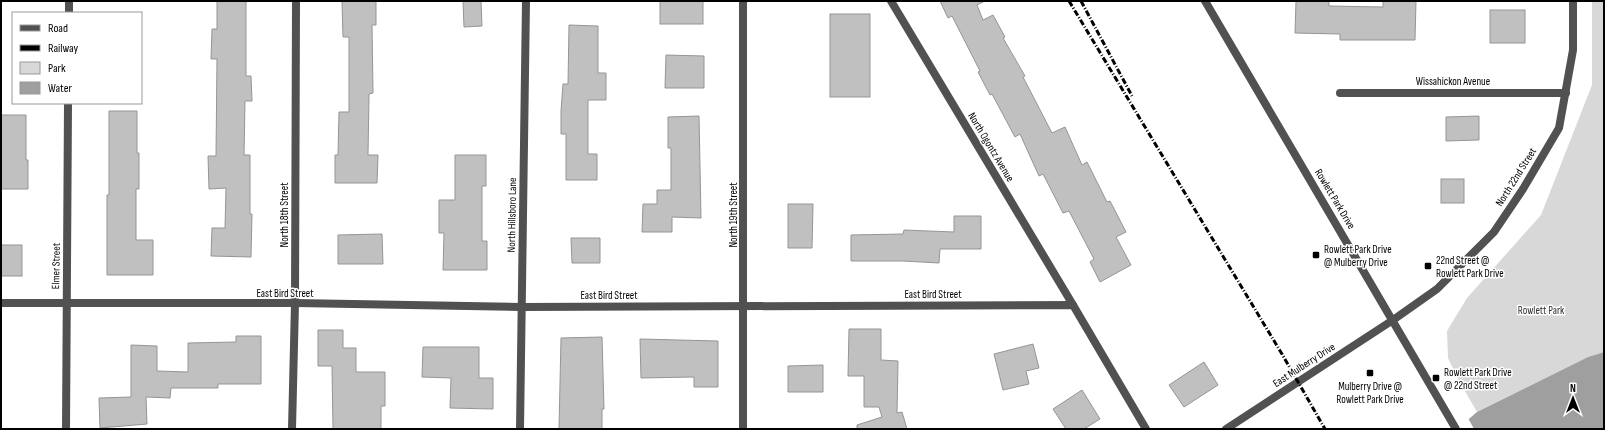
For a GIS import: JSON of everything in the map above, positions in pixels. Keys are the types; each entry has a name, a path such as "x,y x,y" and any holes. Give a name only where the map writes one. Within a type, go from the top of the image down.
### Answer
{"street":[{"path":"69,1 69,12"},
{"name":"North 18th Street","path":"292,429 295,303 296,1"},
{"name":"North Hillsboro Lane","path":"520,429 526,1"},
{"name":"North 19th Street","path":"743,1 743,429"},
{"name":"North Ogontz Avenue","path":"891,1 1072,305"},
{"name":"Rowlett Park Drive","path":"1205,1 1456,429"},
{"name":"North 22nd Street","path":"1393,320 1438,289 1494,232 1523,189 1559,128 1572,50 1573,1"},
{"name":"Wissahickon Avenue","path":"1340,92 1566,92"},
{"name":"Elmer Street","path":"66,429 68,104"},
{"name":"East Bird Street","path":"1,303 295,303 522,307 1072,305"},
{"path":"1072,305 1146,429"},
{"name":"East Mulberry Drive","path":"1226,429 1393,320"}],"green space":[{"name":"Rowlett Park","path":"1592,1 1604,1 1604,352 1588,357 1477,412 1448,358 1447,331 1467,298 1541,215 1592,85"}],"water":[{"path":"1604,352 1604,429 1457,429 1477,412 1588,357"}],"pier":[{"path":"1468,418 1474,429 1455,429 1456,427"}],"building":[{"path":"217,1 246,1 246,76 251,76 252,101 245,101 244,155 250,155 250,214 252,214 251,257 211,256 212,228 225,228 226,188 209,189 208,156 216,156 217,59 211,59 212,29 217,29"},
{"path":"342,1 376,1 376,25 372,25 373,93 369,94 368,155 378,155 377,183 335,183 335,155 338,155 339,112 349,112 349,37 343,37"},
{"path":"463,1 481,1 482,26 464,27"},
{"path":"660,1 703,1 703,24 660,24"},
{"path":"940,1 985,1 977,5 983,20 993,15 1005,37 1003,38 1025,76 1023,77 1052,133 1065,127 1082,165 1087,162 1107,202 1110,201 1126,232 1116,237 1131,265 1100,282 1090,262 1094,259 1069,211 1063,213 1043,174 1039,176 1020,134 1015,137 992,94 990,95 978,72 980,71 952,16 948,18"},
{"path":"1296,1 1329,1 1329,6 1383,7 1383,1 1416,1 1415,40 1340,40 1340,34 1295,33"},
{"path":"1490,10 1525,10 1525,43 1490,43"},
{"path":"830,14 870,14 870,97 830,97"},
{"path":"569,25 598,26 598,73 606,73 606,100 588,100 588,154 597,154 597,180 566,180 566,134 561,134 561,111 563,84 568,84"},
{"path":"666,55 704,56 704,88 665,88"},
{"path":"109,111 137,111 139,189 136,189 136,240 153,240 153,275 107,275"},
{"path":"1,115 26,115 26,160 28,160 28,189 1,189"},
{"path":"699,116 701,218 672,217 672,232 642,232 643,204 657,204 657,190 671,190 671,148 668,148 668,117"},
{"path":"1479,116 1479,140 1446,141 1446,117"},
{"path":"455,155 486,155 486,186 482,186 482,241 487,241 487,270 443,270 444,233 439,233 439,200 455,200"},
{"path":"1441,179 1464,179 1464,203 1441,203"},
{"path":"788,204 813,204 812,248 788,248"},
{"path":"954,216 981,216 981,249 940,249 939,263 851,261 851,235 903,234 904,230 954,232"},
{"path":"382,234 383,264 338,264 338,235"},
{"path":"571,238 600,238 600,263 572,263"},
{"path":"1,245 22,245 22,276 1,276"},
{"path":"849,329 881,329 881,360 898,361 897,413 902,412 907,429 857,429 857,425 882,417 879,407 864,407 864,376 848,376"},
{"path":"318,330 343,330 343,348 356,348 356,372 385,372 385,406 381,406 381,429 333,429 332,366 318,366"},
{"path":"236,336 261,336 261,384 218,384 218,388 171,388 170,398 146,397 147,424 100,428 99,398 131,397 131,345 157,346 157,371 188,372 188,343 236,342"},
{"path":"602,337 604,409 602,409 602,429 559,429 561,338"},
{"path":"640,339 718,341 718,387 694,387 694,377 641,378"},
{"path":"1033,344 1039,368 1026,371 1029,384 1003,390 994,354"},
{"path":"423,347 479,347 479,378 493,378 493,409 450,408 451,378 422,377"},
{"path":"1204,362 1218,385 1184,407 1169,385"},
{"path":"823,365 823,392 788,392 788,366"},
{"path":"1082,390 1100,419 1084,429 1066,429 1053,409"}],"railway":[{"path":"1069,1 1282,354 1325,429"},
{"path":"1081,1 1132,96"}],"place":[{"name":"Rowlett Park Drive @ Mulberry Drive","path":"1316,255"},
{"name":"22nd Street @ Rowlett Park Drive","path":"1428,266"},
{"name":"Mulberry Drive @ Rowlett Park Drive","path":"1370,373"},
{"name":"Rowlett Park Drive @ 22nd Street","path":"1436,378"}]}
